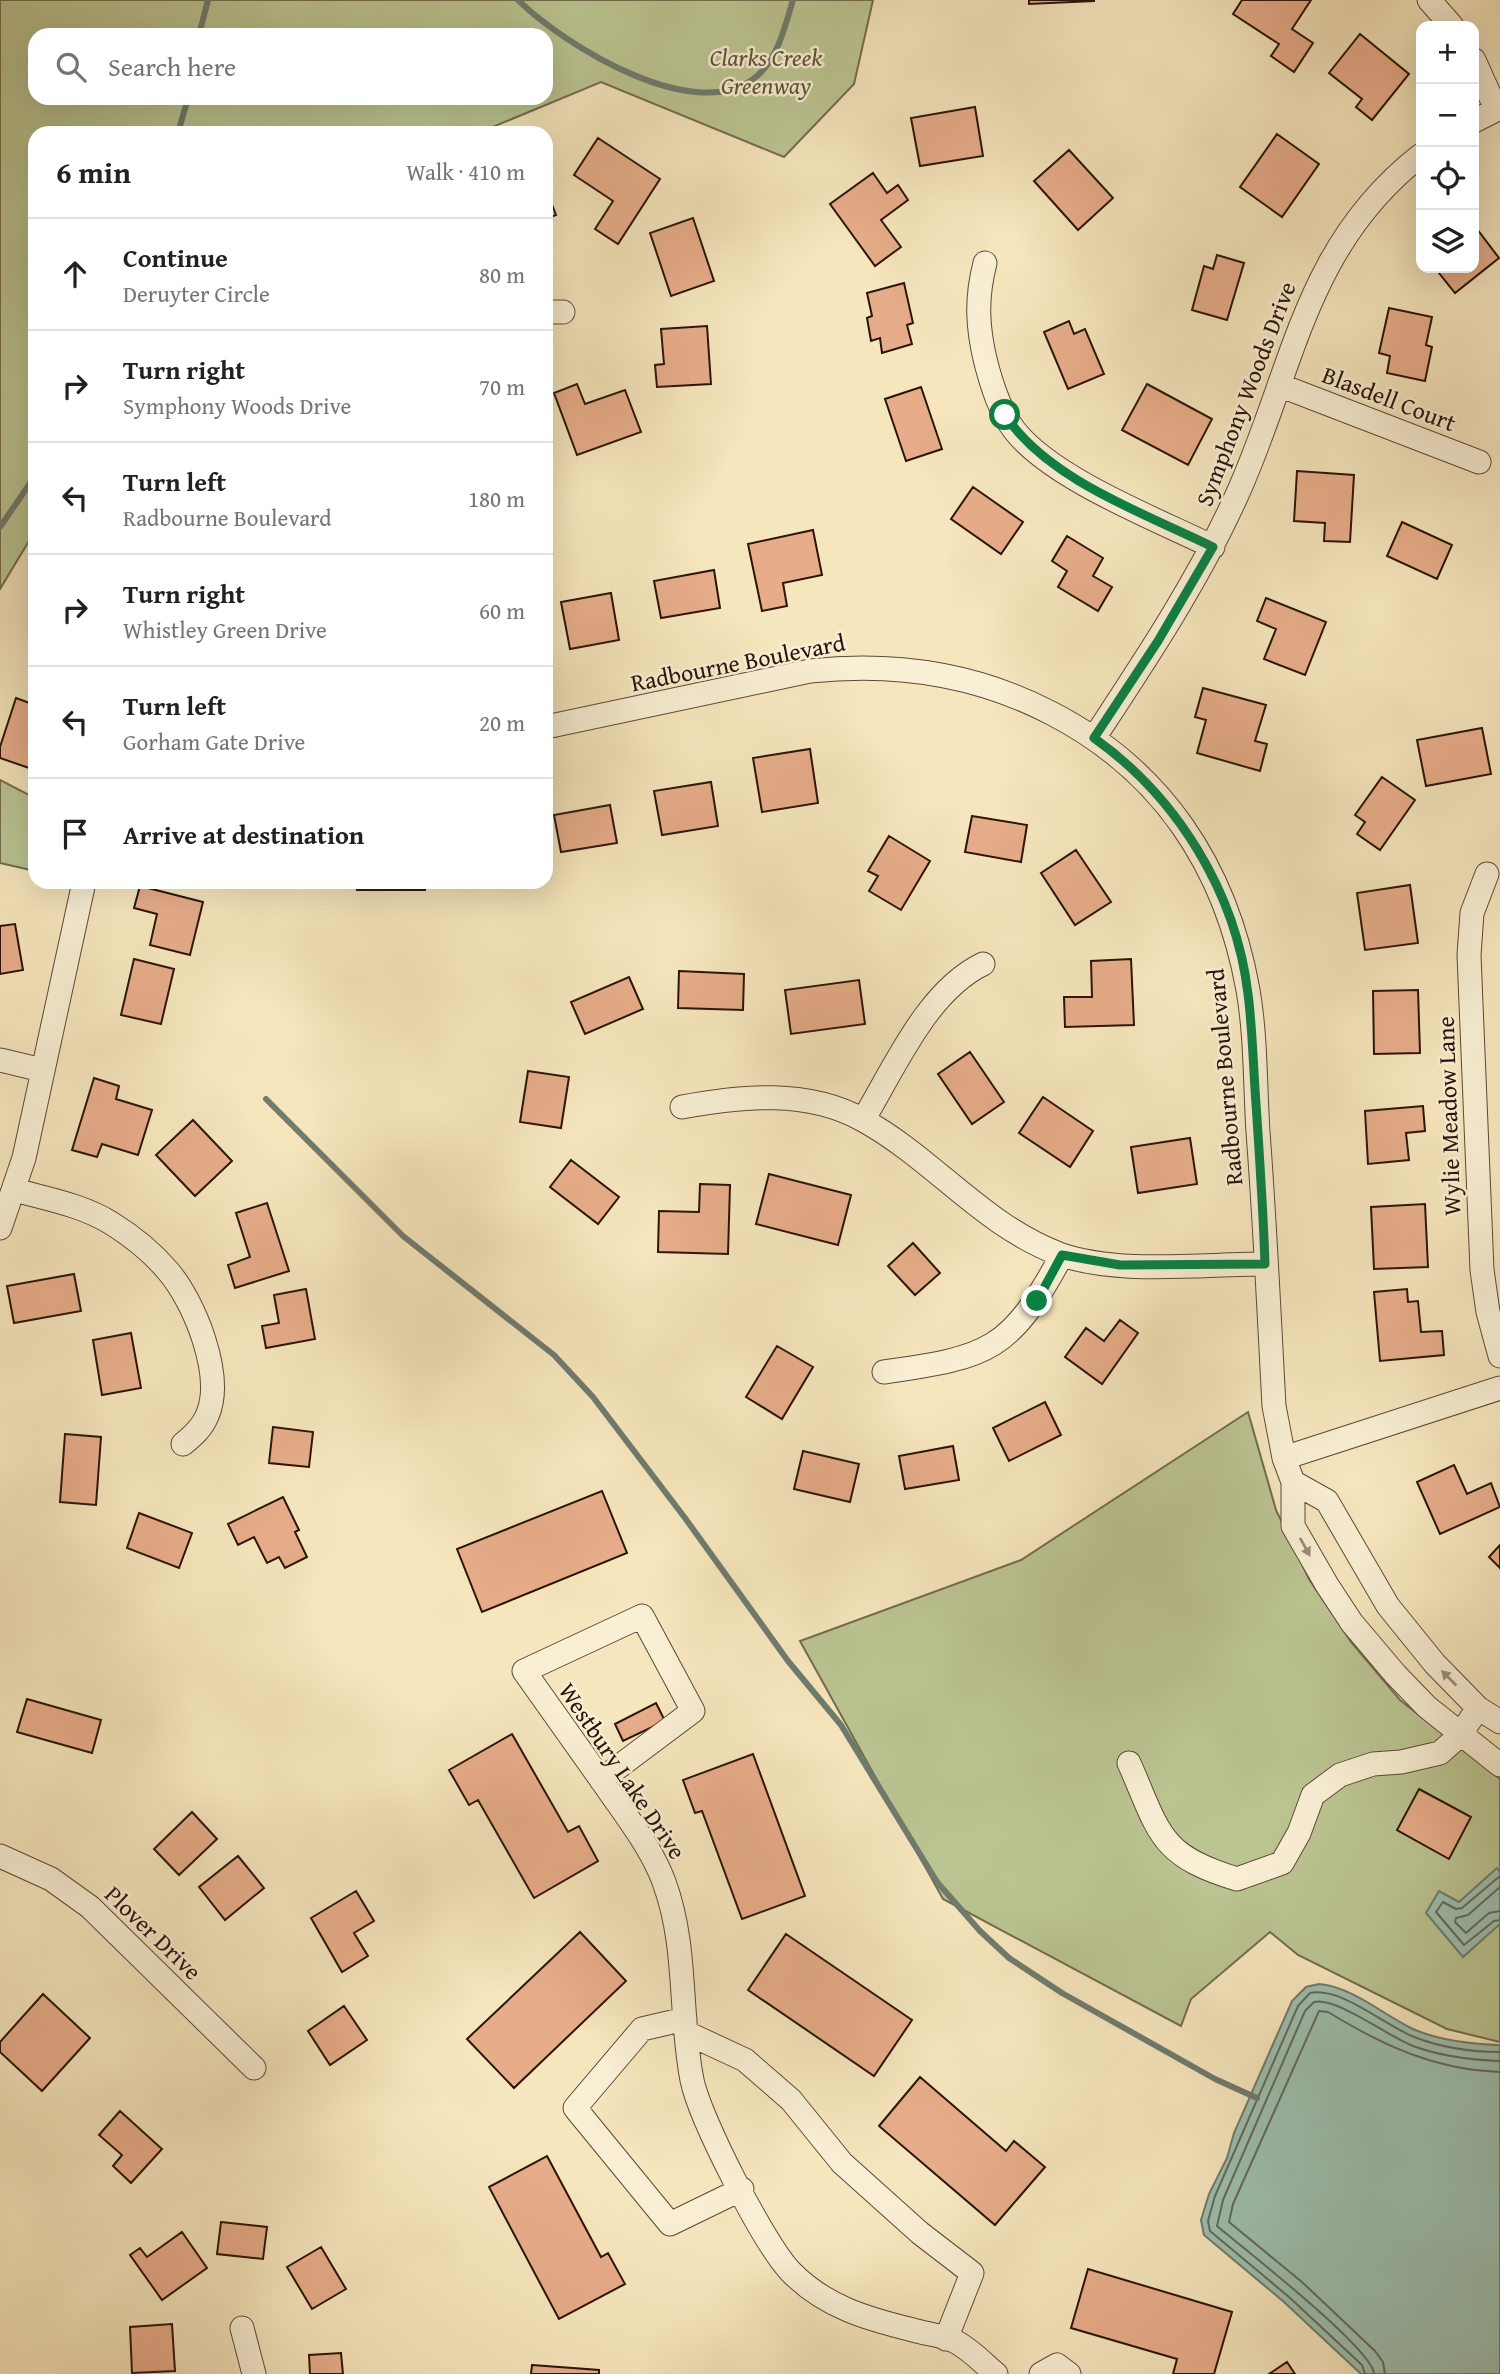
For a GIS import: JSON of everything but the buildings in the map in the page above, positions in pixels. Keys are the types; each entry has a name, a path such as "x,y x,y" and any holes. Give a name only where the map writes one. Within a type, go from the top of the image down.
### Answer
{"street":[{"path":"1429,0 1448,21"},
{"path":"1479,70 1498,108 1479,118"},
{"name":"Symphony Woods Drive","path":"1094,738 1158,641 1213,547 1239,492 1316,285 1340,242 1369,203 1416,160"},
{"path":"985,262 979,288 979,335 990,378 1005,415 1016,432 1037,454 1061,472 1213,547"},
{"name":"Blasdell Court","path":"1279,385 1479,462"},
{"name":"Radbourne Boulevard","path":"553,726 810,671 855,666 912,670 961,678 1031,702 1094,738 1132,766 1177,816 1200,854 1231,924 1248,992 1273,1406 1284,1458 1293,1482 1293,1527 1352,1623 1396,1675 1460,1735 1500,1765"},
{"name":"Wylie Meadow Lane","path":"1487,874 1472,913 1469,955 1482,1270 1488,1312 1500,1356"},
{"path":"0,1228 15,1189 82,889"},
{"path":"863,1120 938,996 958,978 984,964"},
{"path":"0,1060 42,1070"},
{"path":"682,1107 738,1098 781,1098 843,1111 863,1120 999,1223 1062,1255 1120,1265 1265,1264"},
{"path":"15,1189 77,1207 111,1223 141,1244 178,1284 195,1314 211,1371 211,1402 207,1416 197,1432 183,1444"},
{"path":"884,1372 948,1363 974,1355 998,1341 1029,1313 1062,1255"},
{"path":"1284,1458 1500,1388"},
{"path":"1293,1482 1327,1502 1388,1606 1434,1664 1478,1708 1500,1722"},
{"name":"Westbury Lake Drive","path":"601,1780 693,1711 642,1616 524,1671 601,1780 633,1825 663,1880 674,1913 683,1960 692,2081 700,2103 770,2246 791,2272 810,2288 862,2317 954,2341 996,2374"},
{"path":"1129,1763 1162,1839 1184,1858 1237,1879 1282,1863 1299,1833 1313,1795 1340,1775 1373,1763 1401,1762 1440,1752 1460,1735 1478,1708"},
{"name":"Plover Drive","path":"0,1856 51,1879 90,1907 254,2068"},
{"path":"741,2189 670,2224 575,2108 642,2029 686,2026 745,2060 791,2100 842,2163 920,2233 972,2273 946,2339"},
{"path":"242,2328 254,2374"},
{"path":"1041,2374 1057,2365 1069,2374"}],"green space":[{"name":"Clarks Creek Greenway","path":"0,0 873,0 854,84 784,157 601,82 553,102 553,28 28,28 28,105 546,105 495,126 28,126 28,543 0,589"},
{"path":"0,780 28,794 28,869 0,863"},
{"path":"1248,1412 1276,1510 1309,1579 1351,1642 1400,1700 1500,1779 1500,2042 1447,2029 1298,1955 1270,1932 1191,1999 1181,2026 943,1899 800,1641 1021,1560"}],"water":[{"path":"1497,1868 1500,1872 1500,1924 1463,1957 1426,1913 1439,1891 1459,1902"},
{"path":"1319,1984 1355,1995 1423,2033 1456,2041 1500,2045 1500,2374 1361,2374 1284,2302 1204,2235 1201,2220 1209,2194 1227,2158 1234,2133 1292,2001 1306,1987"}],"waterway":[{"path":"201,28 208,0"},
{"path":"518,0 552,28"},
{"path":"553,28 598,58 667,87 701,92 731,90 757,76 764,69 776,51 793,0"},
{"path":"180,126 186,105"},
{"path":"0,527 28,486"},
{"path":"266,1099 403,1236 554,1355 593,1397 685,1518 788,1661 841,1725 937,1882 980,1931 1009,1958 1062,1993 1215,2079 1257,2098"}],"route":[{"path":"1005,415 1016,432 1037,454 1061,472 1213,547 1158,641 1094,738 1132,766 1177,816 1200,854 1231,924 1248,992 1265,1264 1120,1265 1062,1255 1037,1301"}]}
